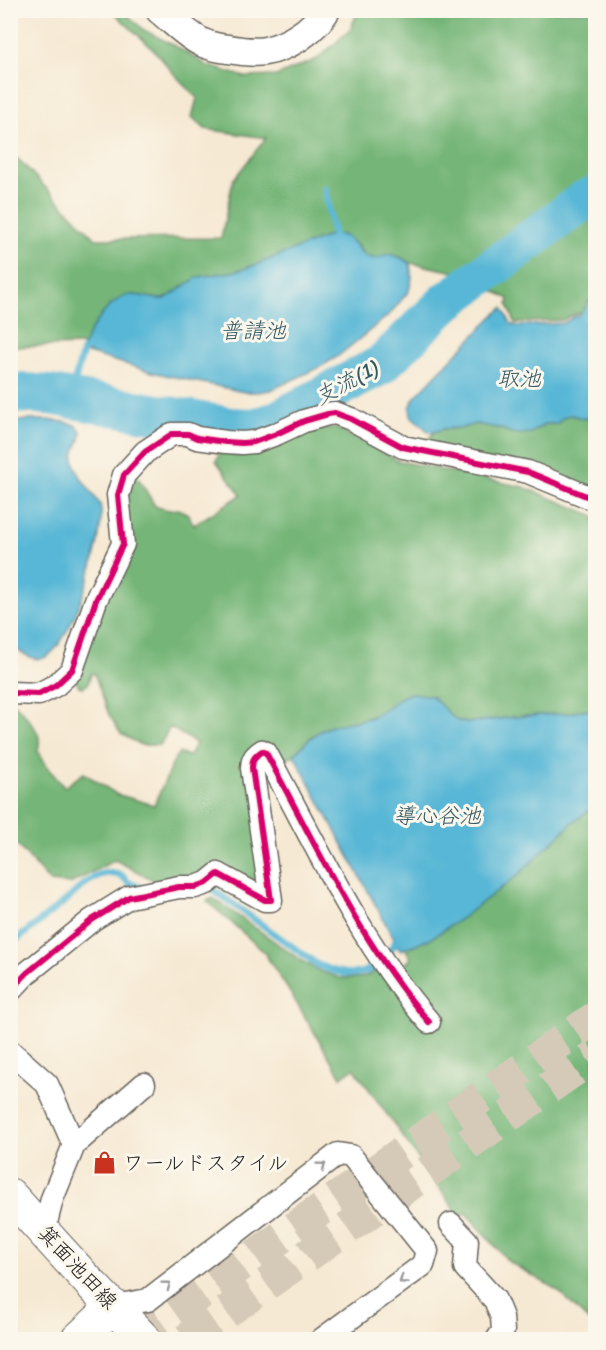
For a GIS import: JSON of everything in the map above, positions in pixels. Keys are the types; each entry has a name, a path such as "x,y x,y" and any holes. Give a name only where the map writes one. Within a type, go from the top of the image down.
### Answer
{"main road":[{"name":"箕面池田線","path":"10,1195 145,1340"},
{"path":"77,1340 114,1306"}],"street":[{"path":"160,10 199,41 219,48 249,52 265,51 284,45 314,26 327,10"},
{"path":"10,693 39,694 56,685 72,670 96,600 123,544 118,495 124,475 145,452 172,434 188,434 197,438 226,442 254,442 304,421 335,413 403,447 528,472 596,500"},
{"path":"10,991 27,972 92,920 129,897 179,887 195,887 219,874 265,900 271,900 252,768 256,755 262,751 266,753 315,847 382,960 407,997 429,1022"},
{"path":"10,1051 47,1084 74,1145"},
{"path":"44,1232 52,1199 74,1145 144,1084"},
{"path":"114,1306 148,1300 338,1154 351,1155 427,1251 423,1265 321,1340"},
{"path":"451,1224 467,1241 465,1267 495,1300 502,1317 502,1332 497,1340"}],"green space":[{"path":"112,11 123,11 144,30 206,65 245,77 276,76 317,59 350,30 358,11 595,11 595,293 581,313 563,320 515,323 508,305 509,299 460,273 410,263 400,257 372,259 365,256 356,244 331,235 253,266 198,277 165,299 132,295 92,329 84,345 11,347 10,163 14,159 18,159 96,239 221,238 233,180 266,138 205,129 192,117 197,98 153,49"},
{"path":"567,415 584,419 595,415 595,488 424,444 434,432 443,429 462,428 476,424 512,433 545,424 557,424 562,417"},
{"path":"334,427 399,461 524,487 595,516 595,711 582,710 467,723 458,721 441,706 376,715 323,729 311,737 294,755 278,764 259,747 267,897 205,882 155,881 115,860 70,884 50,882 11,838 10,701 23,712 35,728 39,739 38,752 64,787 84,773 116,794 154,805 175,758 179,753 189,756 196,743 170,727 160,745 141,745 121,734 109,715 94,673 91,674 88,684 83,687 79,686 75,680 135,476 155,506 169,510 179,509 188,514 194,525 241,495 216,461 220,453 240,454 302,433"},
{"path":"595,806 595,1327 557,1290 509,1262 466,1213 460,1217 354,1068 341,1077 263,951 207,901 213,898 302,961 320,971 340,978 355,978 364,977 382,968 395,970 411,959 405,948 430,939 463,917 518,875 572,823"}],"water":[{"name":"普請池","path":"333,234 343,235 369,257 377,258 388,254 410,263 412,278 409,291 390,314 337,357 271,390 244,392 152,372 81,351 100,317 123,297 135,295 165,299 198,277 253,266"},
{"name":"取池","path":"503,308 511,324 517,326 564,323 581,315 585,320 595,354 595,415 584,419 572,415 566,416 557,424 545,424 531,433 512,433 476,424 429,432 411,416 410,408 414,398"},
{"path":"27,420 65,422 78,427 81,435 74,456 75,465 84,483 100,504 101,518 93,564 75,615 64,637 52,653 40,659 20,652 11,645 11,422"},
{"name":"導心谷池","path":"412,693 432,696 458,721 467,723 582,710 595,711 595,806 572,823 518,875 463,917 430,939 400,950 294,755 325,728 371,717"}],"waterway":[{"path":"325,188 333,234"},
{"name":"支流(1)","path":"10,394 50,395 230,427 254,428 274,422 381,365 446,302 583,201 596,195"},
{"path":"583,317 596,300"},
{"path":"70,398 83,351"},
{"path":"10,945 83,885 99,875 107,873 121,875 129,883 140,887"},
{"path":"209,887 318,965 331,970 353,974 371,969 379,963 395,943"}],"tunnel":[{"path":"134,1340 596,1017"},
{"path":"186,1340 596,1055"}],"cycle path":[{"path":"10,693 39,694 56,685 72,670 96,600 123,544 118,495 124,475 145,452 172,434 188,434 197,438 226,442 254,442 304,421 335,413 403,447 528,472 596,500"},
{"path":"10,991 27,973 92,920 129,897 179,887 195,887 207,883 218,874 265,900 271,900 252,768 254,758 262,751 266,753 360,926 381,959 429,1022"}],"place":[{"name":"ワールドスタイル","path":"105,1162"}]}
